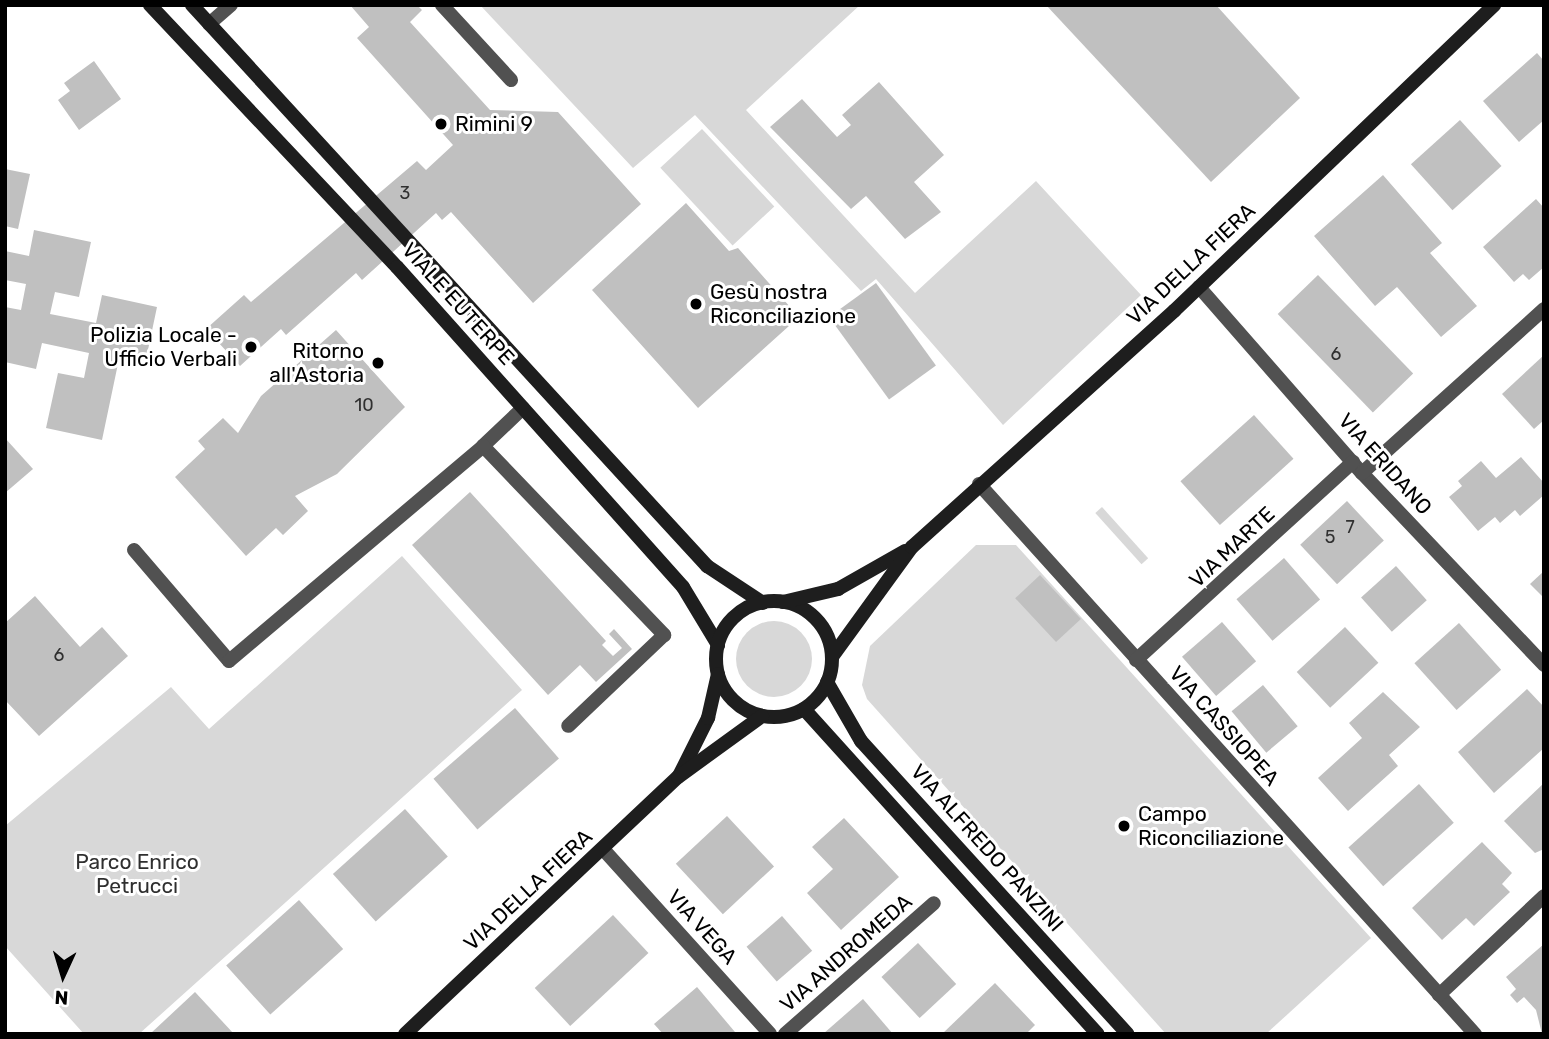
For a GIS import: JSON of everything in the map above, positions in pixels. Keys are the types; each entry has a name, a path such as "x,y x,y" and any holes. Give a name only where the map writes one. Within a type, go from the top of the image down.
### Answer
{"main road":[{"name":"VIALE EUTERPE","path":"150,5 523,408 683,587 718,645"},
{"name":"VIALE EUTERPE","path":"192,5 707,566 763,603"},
{"name":"VIA DELLA FIERA","path":"832,657 912,547 1199,287 1494,5"},
{"name":"VIA DELLA FIERA","path":"783,602 838,589 912,547"},
{"path":"783,602 817,620 832,657 827,682 804,709 783,716 762,716 739,705 718,674 718,645 732,620 763,603 783,602"},
{"name":"VIA DELLA FIERA","path":"678,777 708,718 718,674"},
{"name":"VIA ALFREDO PANZINI","path":"827,682 861,741 1128,1034"},
{"name":"VIA ALFREDO PANZINI","path":"804,709 1098,1034"},
{"name":"VIA DELLA FIERA","path":"405,1034 678,777 762,716"}],"street":[{"path":"209,24 231,5"},
{"path":"442,5 511,80"},
{"name":"VIA ERIDANO","path":"1199,287 1358,467 1544,665"},
{"name":"VIA MARTE","path":"1136,660 1544,309"},
{"path":"134,550 229,661 483,446 523,408"},
{"path":"483,446 664,635 568,726"},
{"name":"VIA CASSIOPEA","path":"979,484 1475,1034"},
{"name":"VIA VEGA","path":"603,849 771,1034"},
{"path":"1439,995 1544,896"},
{"name":"VIA ANDROMEDA","path":"785,1034 933,903"}],"green space":[{"path":"480,5 860,5 746,110 915,293 1036,181 1141,295 1003,425 876,279 861,291 695,115 633,168"},
{"path":"702,129 774,207 733,245 660,168"},
{"path":"1102,507 1148,558 1141,564 1095,513"},
{"name":"Campo Riconciliazione","path":"976,545 1016,545 1371,938 1266,1034 1166,1034 867,699 862,685 870,646"},
{"name":"Parco Enrico Petrucci","path":"402,556 522,690 139,1034 84,1034 5,946 5,826 171,687 209,729"},
{"path":"767,621 781,621 795,627 806,638 812,659 809,674 801,686 781,697 767,697 753,691 742,680 736,666 736,652 742,638 753,627"}],"building":[{"path":"350,5 417,5 422,10 410,22 490,110 558,112 641,204 533,303 451,212 442,220 436,213 362,280 356,273 286,335 281,329 240,366 206,329 244,295 251,302 417,161 426,170 453,145 357,38 369,27"},
{"path":"1046,5 1216,5 1300,98 1211,182"},
{"path":"1537,53 1544,61 1544,120 1519,142 1483,101"},
{"path":"94,61 121,99 79,130 58,100 70,91 64,83"},
{"path":"879,82 944,155 914,182 941,212 905,239 866,196 851,209 770,127 802,99 837,137 851,125 842,115"},
{"path":"1460,120 1501,166 1452,210 1411,164"},
{"path":"5,169 30,174 18,229 5,226"},
{"path":"1383,175 1442,243 1430,253 1477,306 1441,337 1397,287 1375,306 1314,236"},
{"path":"1536,199 1544,208 1544,267 1529,280 1523,274 1514,282 1483,247"},
{"name":"Gesù nostra Riconciliazione","path":"686,203 729,251 738,248 799,317 698,408 592,290"},
{"path":"34,230 91,242 79,297 55,292 50,314 96,323 102,295 157,307 145,364 119,359 102,440 46,428 58,373 84,378 89,353 42,343 36,369 5,362 5,307 21,310 26,284 5,280 5,251 29,256"},
{"path":"1318,275 1413,374 1373,412 1278,314"},
{"path":"876,283 936,366 889,400 829,317"},
{"path":"336,330 405,407 337,474 295,496 308,511 283,535 276,528 246,556 175,477 205,449 198,441 223,418 238,433 261,396"},
{"path":"1544,355 1544,420 1534,429 1502,394"},
{"path":"1254,415 1293,459 1220,525 1180,481"},
{"path":"5,438 33,469 5,493"},
{"path":"1521,457 1544,483 1544,495 1520,516 1515,510 1500,523 1495,517 1478,531 1449,497 1462,486 1458,481 1481,461 1496,478"},
{"path":"470,492 606,641 602,645 613,656 622,648 609,634 614,629 632,649 596,682 580,665 548,695 412,545"},
{"path":"1347,501 1384,540 1337,584 1300,545"},
{"path":"1284,558 1320,600 1273,641 1236,599"},
{"path":"1396,566 1427,600 1392,632 1361,597"},
{"path":"1544,571 1544,598 1530,584"},
{"path":"1040,575 1081,619 1056,642 1015,598"},
{"path":"35,596 80,647 102,627 128,656 39,736 5,700 5,623"},
{"path":"1222,622 1256,661 1216,696 1182,657"},
{"path":"1459,623 1501,670 1457,710 1414,663"},
{"path":"1345,627 1378,663 1330,708 1297,672"},
{"path":"1263,685 1298,726 1266,753 1232,711"},
{"path":"1527,689 1544,707 1544,748 1494,793 1458,752"},
{"path":"1383,692 1420,727 1389,755 1398,766 1348,811 1318,778 1362,738 1349,723"},
{"path":"515,708 559,759 477,829 433,779"},
{"path":"1544,783 1544,849 1535,853 1504,821"},
{"path":"1419,784 1454,823 1383,886 1348,848"},
{"path":"405,809 448,857 376,921 333,874"},
{"path":"727,816 774,866 723,914 676,864"},
{"path":"844,818 899,877 841,930 807,893 833,869 812,847"},
{"path":"1482,842 1512,873 1502,884 1510,892 1474,926 1466,918 1442,940 1412,908"},
{"path":"299,900 343,949 270,1015 226,966"},
{"path":"613,915 648,953 570,1026 535,988"},
{"path":"782,916 812,951 777,982 747,947"},
{"path":"918,943 956,984 920,1018 881,977"},
{"path":"1544,944 1542,1034 1536,1010 1524,997 1517,1003 1510,995 1516,989 1506,977"},
{"path":"995,983 1035,1025 1026,1034 942,1034"},
{"path":"697,987 734,1034 663,1034 654,1024"},
{"path":"195,992 234,1034 150,1034"},
{"path":"863,999 893,1034 823,1034"}],"place":[{"name":"Rimini 9","path":"441,124"},
{"name":"Gesù nostra Riconciliazione","path":"696,304"},
{"name":"Polizia Locale - Ufficio Verbali","path":"251,347"},
{"name":"Ritorno all'Astoria","path":"378,363"},
{"name":"Campo Riconciliazione","path":"1124,826"}]}
